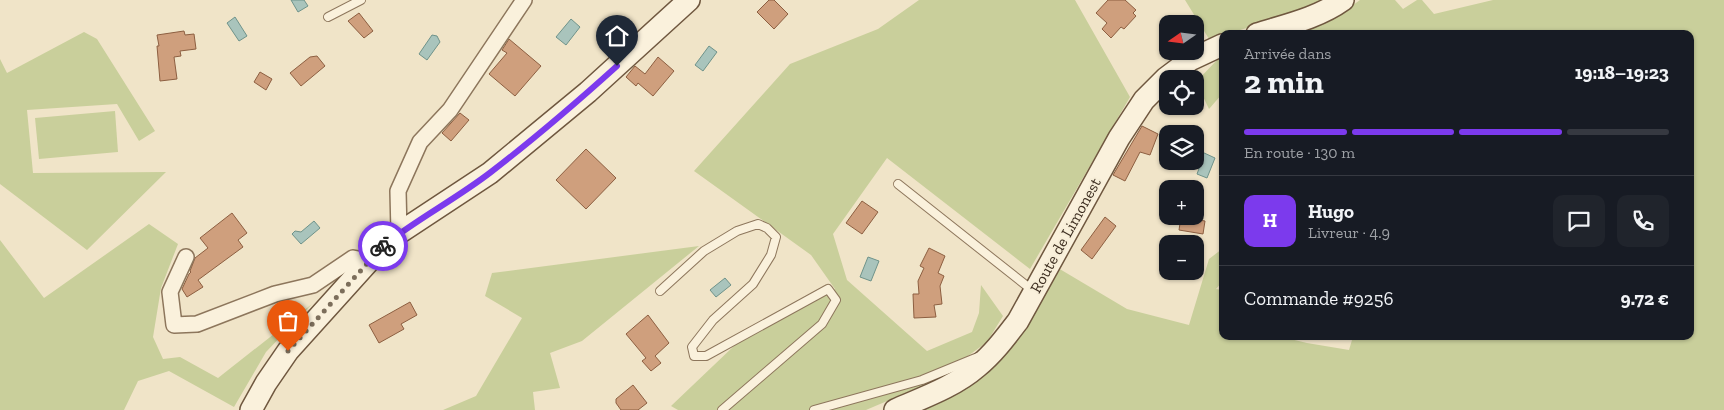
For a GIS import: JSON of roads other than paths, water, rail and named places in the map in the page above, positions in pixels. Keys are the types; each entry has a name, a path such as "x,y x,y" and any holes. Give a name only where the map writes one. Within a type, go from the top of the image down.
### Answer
{"street":[{"path":"399,233 398,191 420,142 450,110 524,0"},
{"path":"251,410 266,383 288,351 374,255 399,233 490,173 588,92 689,0"},
{"path":"1270,30 1307,19 1335,6 1343,0"},
{"name":"Route de Limonest","path":"895,410 946,387 976,369 1000,345 1018,321 1119,138 1144,100 1166,78 1190,60 1219,46"},
{"path":"186,257 170,292 174,325 196,324 275,294 313,285 353,258 374,255"}],"lane":[{"path":"328,17 361,0"},
{"path":"898,184 1034,291"},
{"path":"660,291 704,252 737,231 758,224 767,228 776,237 771,256 753,284 713,320 692,347 694,356 706,356 828,289 836,300 822,324 722,410"},
{"path":"814,410 922,380 974,357 990,355"}],"water":[{"path":"291,0 304,0 308,6 298,12"},
{"path":"235,17 247,36 239,41 227,23"},
{"path":"571,19 580,27 566,45 556,37"},
{"path":"432,35 437,36 440,42 427,60 419,54"},
{"path":"709,46 717,52 703,71 695,65"},
{"path":"1204,153 1215,158 1207,178 1197,174 1198,170 1204,170"},
{"path":"314,221 320,228 301,244 292,234 295,231 301,232"},
{"path":"868,257 879,261 871,281 860,277"},
{"path":"725,278 731,285 716,297 710,290"}]}
